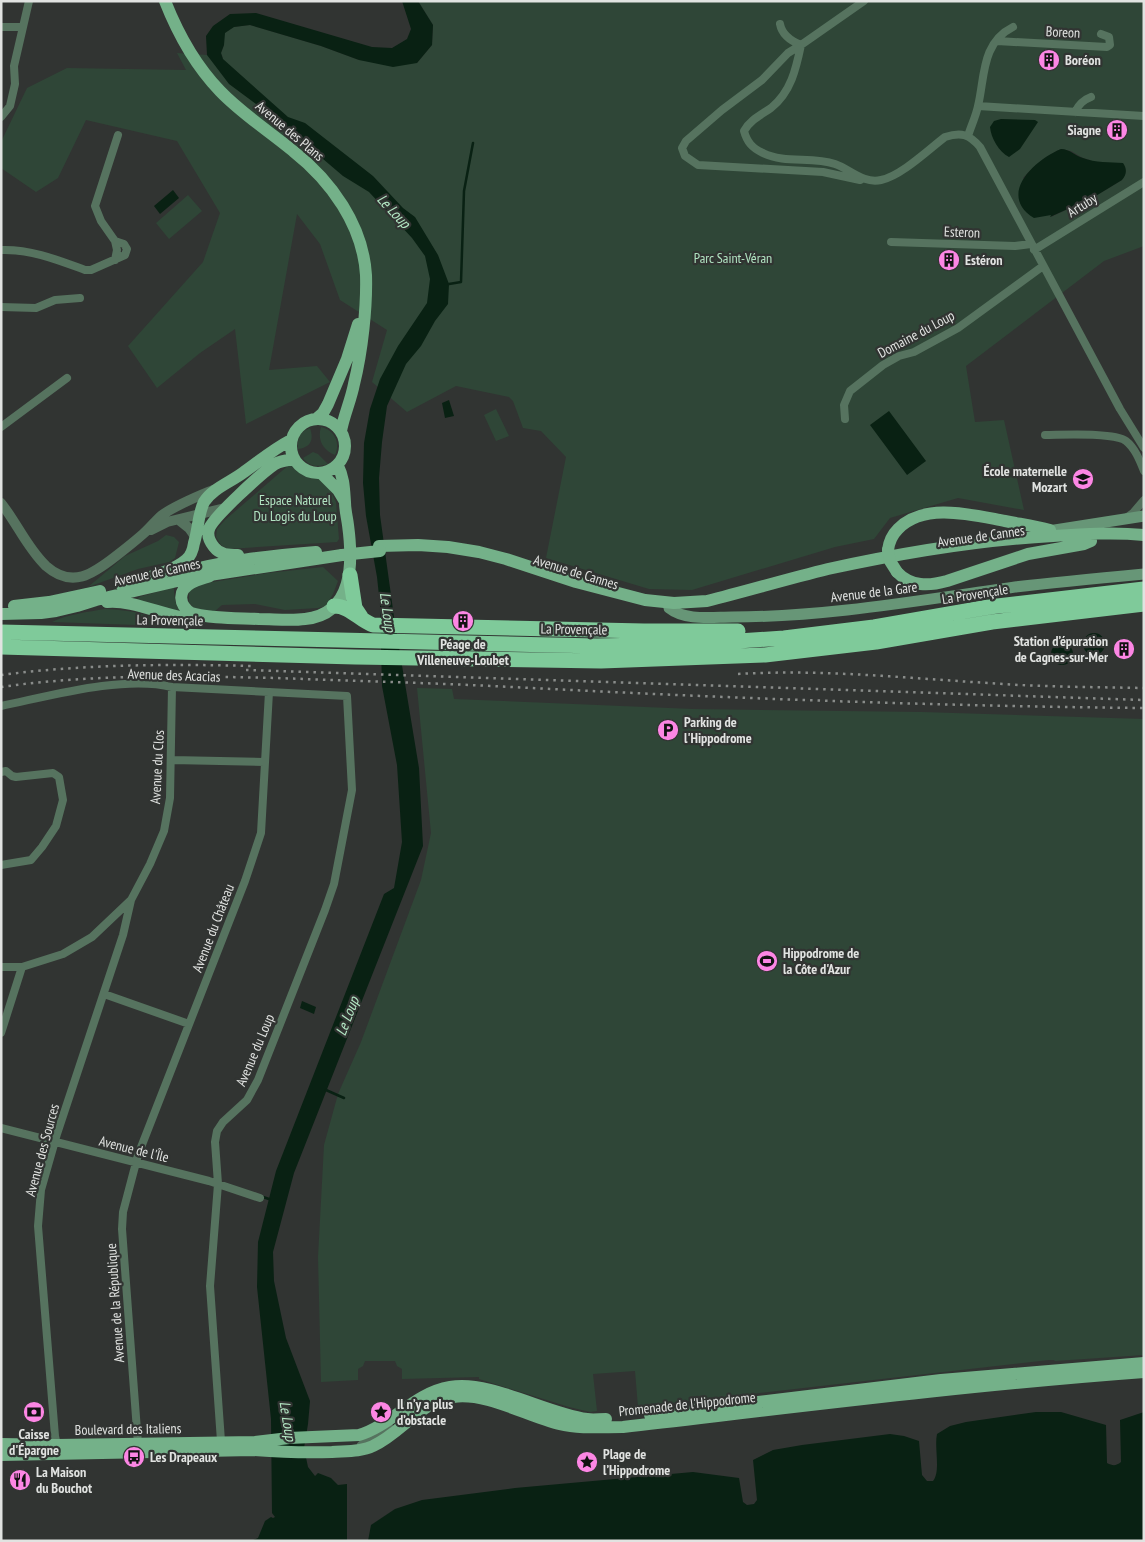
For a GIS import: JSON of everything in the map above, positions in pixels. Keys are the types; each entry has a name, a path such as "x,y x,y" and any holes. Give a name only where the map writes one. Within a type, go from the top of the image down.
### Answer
{"highway":[{"path":"350,575 355,608 370,623"},
{"name":"La Provençale","path":"1,632 597,646 694,644 784,638 874,627 989,607 1144,589"},
{"path":"1,647 355,657 601,661 765,655 876,642 992,622 1144,604"},
{"path":"334,606 346,608 370,623 436,626 720,632 874,627"}],"main road":[{"name":"Avenue des Plans","path":"165,1 184,42 210,79 238,108 295,152 316,172 336,194 349,216 356,233 366,274 365,298 356,378 341,431"},
{"name":"Avenue des Plans","path":"316,419 325,409 344,367 365,298"},
{"path":"308,420 325,420 341,431 345,442 345,450 338,466 332,470 322,474 309,472 302,468 291,452 291,440 295,431 308,420"},
{"path":"1,607 49,602 122,586 179,565 189,557 206,500 221,486 242,474 276,448 291,440"},
{"path":"268,555 226,555 215,549 208,533 212,523 225,508 275,464 294,458"},
{"path":"210,576 191,583 184,590 181,597 184,608 191,613 237,618 306,619 323,613 334,606 342,595 350,575 351,547 345,503 345,488 338,466"},
{"path":"322,474 338,490 345,503"},
{"path":"1050,530 951,512 930,514 911,520 901,526 892,537 888,550 890,561 902,577 912,582 926,585 947,581 1028,554 1084,544 1091,541"},
{"path":"1010,538 1144,516"},
{"name":"Avenue de Cannes","path":"1,614 41,613 190,578 342,553 380,549 448,547 479,552 576,582 645,600 688,603 707,601 862,562 1010,538 1092,534 1144,535"},
{"name":"Avenue de Cannes","path":"418,548 476,557 613,600 669,608 726,604 862,569 1029,544 1056,541 1144,541"},
{"name":"Avenue de Cannes","path":"122,586 202,566 268,555 342,553"},
{"name":"Avenue de la Gare","path":"669,608 676,614 702,618 842,612 1016,587 1144,574"},
{"path":"77,606 111,601 183,618 224,621 237,618"},
{"name":"Promenade de l'Hippodrome","path":"254,1446 292,1453 340,1452 360,1444 368,1432 429,1393 445,1388 464,1386 489,1390 587,1419 624,1418 941,1380 1144,1363"},
{"name":"Promenade de l'Hippodrome","path":"254,1446 289,1438 373,1446 395,1432 417,1413 435,1402 453,1397 475,1398 488,1401 559,1424 586,1428 614,1427 904,1394 1144,1372"},
{"name":"Boulevard des Italiens","path":"1,1444 138,1444 221,1441 254,1446"},
{"name":"Boulevard des Italiens","path":"1,1455 254,1446"}],"street":[{"path":"1,117 10,106 15,84 14,66 28,1"},
{"path":"864,1 788,53 762,80 722,110 686,141 682,148 685,156 698,165 823,172 859,180 870,180"},
{"path":"780,24 781,30 792,42 801,45"},
{"path":"1,27 22,27"},
{"path":"968,136 978,106 989,52 1003,32 1013,27"},
{"name":"Boreon","path":"997,41 1107,46 1110,44 1109,37 1101,34"},
{"path":"801,45 795,72 788,87 780,100 748,123 744,131 746,140 764,154 778,158 820,160 836,164 860,178 880,181 895,175 945,137 954,134 968,136 974,140 980,147 1120,409 1144,448"},
{"path":"1075,112 1084,100 1091,97"},
{"path":"978,106 1144,116"},
{"path":"1,250 14,249 48,256 85,270 91,270 115,260 117,250 115,241 101,221 95,206 118,135"},
{"name":"Artuby","path":"1033,247 1144,182"},
{"name":"Esteron","path":"891,242 1033,247"},
{"name":"Domaine du Loup","path":"845,419 844,405 850,390 883,365 899,356 914,352 958,328 1043,266"},
{"path":"1,307 36,308 55,300 80,298"},
{"path":"1,427 67,378"},
{"path":"1045,435 1120,438 1132,448 1144,471"},
{"path":"144,534 157,520 182,503 221,486"},
{"path":"1126,519 1144,500"},
{"path":"1,503 32,550 46,566 57,574 74,579 87,576 100,568 144,534 162,524 225,508"},
{"path":"182,503 193,507 200,515 208,533"},
{"path":"179,520 179,509 182,503"},
{"path":"179,520 189,528 196,538"},
{"name":"Avenue des Acacias","path":"1,706 97,687 151,684 172,687 347,696"},
{"name":"Avenue du Clos","path":"1,967 22,967 63,954 92,937 131,900 150,864 164,830 170,798 172,687"},
{"name":"Avenue du Château","path":"135,1162 245,881 261,833 268,692"},
{"name":"Avenue du Loup","path":"221,1441 210,1286 218,1184 215,1142 217,1131 223,1122 247,1100 258,1080 334,884 352,790 347,696"},
{"path":"172,760 264,762"},
{"path":"1,772 6,771 16,777 53,773 59,777 63,800 56,826 42,847 30,860 1,864"},
{"name":"Avenue des Sources","path":"57,1445 38,1226 41,1190 54,1142 123,935 131,900"},
{"path":"1,1033 22,967"},
{"path":"104,994 189,1024"},
{"name":"Avenue de l'Île","path":"1,1128 218,1184 260,1198"},
{"name":"Avenue de la République","path":"135,1162 123,1212 122,1229 138,1444"}],"green space":[{"name":"Parc Saint-Véran","path":"418,1 1144,1 1144,246 1104,261 966,366 975,422 1004,420 1024,510 958,498 890,518 874,539 835,547 692,590 649,589 546,558 566,457 541,431 523,428 513,401 509,397 456,386 407,412 372,382 387,330 340,300 320,244 297,214 269,370 317,366 330,382 246,424 235,329 200,353 157,388 128,346 203,262 220,213 177,141 86,120 58,178 36,192 1,168 1,142 27,88 67,68 186,70 177,53 223,58 221,53 224,45 224,33 233,27 250,25 321,46 359,60 417,63 432,45 433,25","holes":["1061,149 1071,151 1090,160 1122,180 1094,197 1051,217 1052,215 1023,178 1041,161 1056,151"]},
{"path":"188,195 202,211 169,239 156,223"},
{"path":"496,409 509,436 496,441 484,415"},
{"path":"321,427 330,431 337,441 335,455 322,444 320,436"},
{"path":"310,428 312,436 309,445 298,449 300,436"},
{"path":"313,452 318,454 328,464 317,466 308,463 303,458"},
{"name":"Espace Naturel Du Logis du Loup","path":"290,464 302,472 324,478 336,502 339,539 337,542 228,549 221,545 216,537 217,529"},
{"path":"166,535 174,537 179,542 175,558 169,562 138,569 88,587 125,556 158,541"},
{"path":"323,567 338,581 326,606 285,610 255,604 222,605 214,612 196,611 189,602 189,592 194,585 268,573"},
{"path":"174,587 175,601 182,613 137,601 139,597"},
{"path":"105,609 139,613 170,625 52,622 71,615"},
{"name":"Hippodrome de la Côte d'Azur","path":"417,688 452,689 454,699 693,709 922,712 1144,719 1144,1355 1049,1360 638,1407 635,1371 593,1374 597,1411 590,1412 479,1379 479,1377 402,1379 402,1369 397,1366 395,1361 365,1361 363,1366 358,1369 358,1380 321,1382 318,1257 324,1145 338,1094 361,1042 421,880 431,833"}],"water":[{"name":"Le Loup","path":"402,1 418,1 433,25 432,45 417,63 393,67 359,60 321,46 250,25 234,27 225,33 221,53 223,59 288,117 305,123 373,176 403,208 415,217 438,255 449,284 448,304 435,321 421,346 406,364 387,406 379,478 380,515 394,617 419,768 423,846 294,1173 273,1252 274,1281 286,1338 310,1401 304,1448 308,1467 315,1476 318,1473 331,1478 338,1485 347,1484 347,1541 251,1541 258,1538 265,1521 275,1517 272,1513 271,1419 257,1287 258,1242 276,1171 384,894 394,888 402,842 397,765 382,686 380,605 366,516 363,483 364,443 370,409 380,379 398,346 427,303 430,279 425,256 412,238 369,192 343,176 276,119 229,84 207,55 206,36 213,26 230,14 256,13 372,47 392,48 407,39 411,29"},
{"path":"1001,119 1035,120 1038,122 1020,149 1009,157 999,148 990,127 994,121"},
{"path":"1061,149 1092,161 1123,163 1126,174 1122,180 1094,197 1050,217 1051,215 1034,218 1023,209 1019,199 1019,189 1024,179 1040,161"},
{"path":"173,190 179,198 160,214 154,206"},
{"path":"449,400 454,416 445,418 442,403"},
{"path":"889,411 926,461 907,475 870,425"},
{"path":"1094,633 1102,636 1105,644 1102,652 1094,655 1086,652 1083,644 1086,636"},
{"path":"1062,643 1070,646 1073,654 1070,662 1062,665 1054,662 1051,654 1054,646"},
{"path":"302,1001 316,1007 314,1014 300,1008"},
{"path":"1036,1412 1061,1412 1106,1425 1107,1463 1114,1465 1121,1462 1120,1420 1144,1412 1144,1541 368,1541 371,1525 395,1509 422,1500 515,1488 693,1472 739,1478 743,1502 747,1505 754,1504 757,1500 753,1460 773,1450 890,1434 919,1441 922,1475 927,1481 933,1481 937,1471 937,1434 950,1426 966,1422"}],"pier":[{"path":"347,1484 349,1486 350,1541 347,1541"}],"waterway":[{"path":"449,284 461,282 464,191 473,143"},
{"path":"326,1090 344,1098"},
{"path":"263,1197 269,1199"}],"railway":[{"path":"1,675 32,671 127,666 253,666"},
{"path":"246,670 1144,700"},
{"path":"738,674 832,673 1066,687 1144,688"},
{"path":"1,687 104,678 242,677 453,684 828,701 1144,708"}],"place":[{"name":"Boréon","path":"1049,60"},
{"name":"Siagne","path":"1117,130"},
{"name":"Estéron","path":"949,260"},
{"name":"École maternelle Mozart","path":"1083,479"},
{"name":"Péage de Villeneuve-Loubet","path":"463,621"},
{"name":"Station d’épuration de Cagnes-sur-Mer","path":"1124,649"},
{"name":"Parking de l'Hippodrome","path":"668,730"},
{"name":"Hippodrome de la Côte d'Azur","path":"767,961"},
{"name":"Caisse d'Épargne","path":"34,1412"},
{"name":"Il n’y a plus d’obstacle","path":"381,1412"},
{"name":"Les Drapeaux","path":"134,1457"},
{"name":"Plage de l’Hippodrome","path":"587,1462"},
{"name":"La Maison du Bouchot","path":"20,1480"}]}
